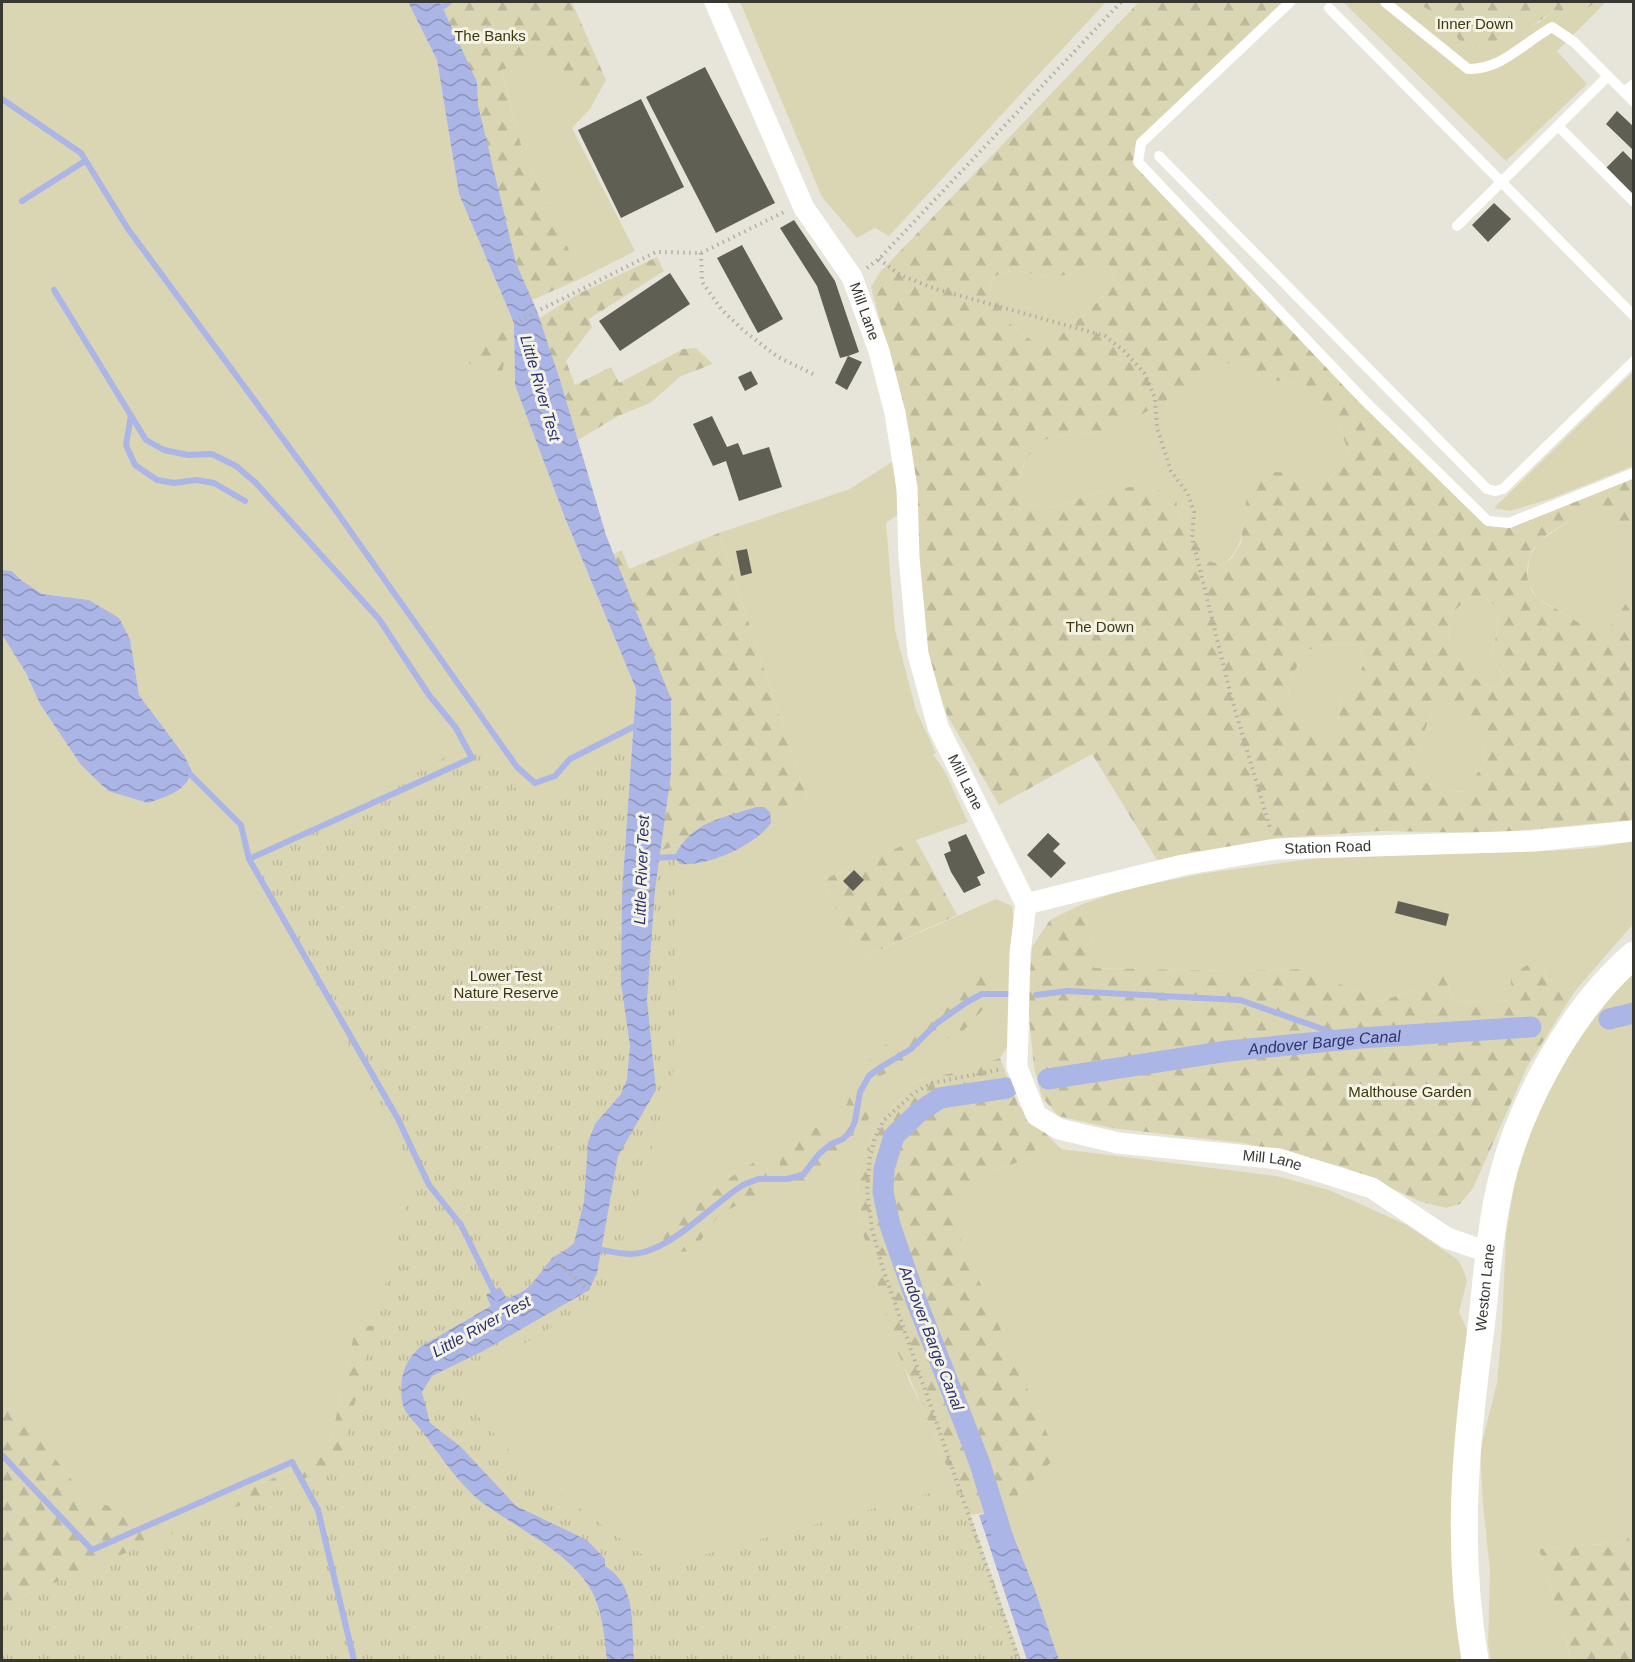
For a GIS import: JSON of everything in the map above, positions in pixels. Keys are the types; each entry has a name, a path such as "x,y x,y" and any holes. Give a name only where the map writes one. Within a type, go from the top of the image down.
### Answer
{"street":[{"name":"Mill Lane","path":"715,2 804,208 852,278 879,351 895,413 907,488 909,558 918,654 938,727 1026,904 1020,953 1017,1067 1036,1115 1059,1129 1118,1143 1279,1159 1372,1188 1447,1238 1488,1252"},
{"name":"Station Road","path":"1026,904 1183,865 1276,849 1532,841 1634,831"},
{"name":"Weston Lane","path":"1475,1660 1465,1588 1463,1531 1465,1462 1488,1252 1498,1195 1505,1167 1530,1101 1568,1030 1612,974 1634,955"}],"lane":[{"path":"1290,2 1141,142 1137,162 1365,400 1488,521 1509,523 1634,474"},
{"path":"1385,2 1468,69 1482,69 1521,49 1539,34 1552,27 1574,42 1634,102"},
{"path":"1329,8 1634,316"},
{"path":"1457,226 1608,76"},
{"path":"1624,92 1634,84"},
{"path":"1558,126 1634,202"},
{"path":"1159,156 1487,489 1495,491 1503,489 1634,361"}],"path":[{"path":"852,278 879,259 1120,2"},
{"path":"514,323 656,252 701,253 787,210"},
{"path":"701,253 702,282 722,310 744,331 778,357 815,375"},
{"path":"879,259 900,274 936,289 1105,336 1124,351 1145,374 1155,398 1157,428 1171,471 1188,494 1194,512 1192,537 1194,548 1231,696 1276,849"},
{"path":"622,893 655,891"},
{"path":"1017,1067 932,1083 914,1093 884,1120 874,1137 867,1190 872,1229 882,1266 1019,1660"},
{"path":"552,1258 589,1290"}],"green space":[{"path":"2,2 408,2 437,60 459,194 514,323 515,385 565,518 636,689 622,893 420,1347 356,1325 328,1454 213,1505 218,1531 2,1660 85,1497 25,1420 2,1401 2,631 26,673 40,704 81,765 108,791 148,803 192,771 184,755 139,695 130,639 89,600 42,594 12,571 2,570"},
{"name":"The Banks","path":"432,2 572,2 606,80 590,109 544,57 501,70 523,152 582,278 532,300 516,263"},
{"path":"740,2 1106,2 889,236 875,228 857,238 822,197"},
{"name":"The Down","path":"1139,2 1289,2 1141,143 1138,162 1488,521 1509,523 1633,477 1633,547 1612,519 1591,510 1556,528 1544,537 1530,556 1527,572 1530,588 1540,600 1582,624 1597,628 1611,626 1633,592 1633,820 1490,833 1381,831 1290,837 1157,860 1092,754 999,805 947,715 927,659 910,435 871,287 880,272","holes":["1090,264 1108,264 1115,273 1103,297 1051,344 1036,344 1007,321 990,286 993,277 1011,271 1045,277 1068,274","1207,363 1228,363 1248,370 1260,378 1293,383 1325,405 1340,427 1349,455 1327,481 1292,473 1275,472 1256,482 1246,502 1241,543 1232,558 1222,565 1209,561 1179,515 1176,499 1156,489 1131,487 1106,490 1054,507 1027,504 1018,482 1025,461 1037,443 1055,436 1103,431 1124,425 1183,390","1484,596 1497,607 1498,629 1491,655 1504,678 1501,688 1485,686 1472,676 1454,653 1448,636 1451,614 1467,599","1348,643 1361,648 1364,662 1360,674 1340,698 1339,718 1333,732 1316,734 1300,719 1292,707 1288,685 1306,651 1322,645","1446,702 1462,709 1484,743 1483,766 1464,791 1453,792 1422,781 1413,766 1431,712"]},
{"path":"1343,2 1415,2 1436,14 1468,50 1540,22 1555,10 1577,13 1595,2 1606,2 1557,51 1587,84 1506,161"},
{"name":"Inner Down","path":"1415,2 1595,2 1577,13 1555,10 1524,29 1468,50 1436,14"},
{"path":"544,57 590,109 572,128 635,251 582,278 523,152 501,69"},
{"path":"657,257 664,271 589,319 592,327 566,361 575,385 611,367 619,383 683,349 696,348 713,364 681,376 650,403 618,416 578,440 538,319 578,294"},
{"path":"1090,264 1108,264 1115,273 1112,282 1103,297 1051,344 1036,344 1007,321 990,287 993,277 1011,271 1058,277"},
{"path":"495,323 503,326 507,337 502,379 462,360 473,342"},
{"path":"1207,363 1228,363 1248,370 1260,378 1293,383 1310,393 1325,405 1340,427 1349,455 1340,468 1327,481 1311,479 1246,503 1243,529 1238,545 1235,552 1222,565 1209,561 1179,515 1176,499 1106,490 1054,507 1027,504 1018,483 1025,461 1037,443 1055,436 1103,431 1199,372"},
{"path":"1633,372 1633,466 1550,499 1510,511 1494,508"},
{"path":"893,461 899,514 886,523 895,630 916,710 936,753 933,754 945,772 968,822 916,840 822,880 861,958 996,899 1012,906 1015,932 1010,1043 1000,1058 916,1081 875,1128 858,1174 860,1223 909,1381 922,1406 955,1487 963,1517 634,1660 432,1376 660,851 807,799 719,533 850,489"},
{"path":"1591,510 1616,520 1633,547 1633,592 1611,626 1597,629 1578,624 1564,613 1538,599 1527,582 1529,559 1538,542 1575,517"},
{"path":"719,533 807,799 660,851 668,796 614,554 622,550 629,569"},
{"path":"1484,596 1497,607 1498,629 1491,655 1504,678 1501,688 1485,686 1472,676 1454,653 1448,636 1451,614 1467,599"},
{"path":"1348,643 1361,648 1364,662 1360,674 1340,698 1339,718 1333,732 1316,734 1300,719 1292,707 1288,685 1306,651 1322,645"},
{"path":"1446,702 1462,709 1484,743 1483,766 1464,791 1453,792 1422,781 1413,766 1431,712"},
{"name":"Lower Test Nature Reserve","path":"632,737 624,863 676,846 674,1069 636,1204 602,1296 453,1388 524,1467 659,1567 960,1485 1021,1660 2,1660 2,1599 9,1602 339,1464 414,1173 252,862 480,738 524,799 546,802"},
{"path":"916,840 957,915 861,958 822,880"},
{"path":"1633,841 1633,924 1575,991 1548,980 1540,958 1513,1000 1453,1002 1444,973 1414,990 1381,1001 1304,969 1241,971 1093,968 1091,934 1078,906 1125,889 1206,873 1325,857 1552,851 1593,848"},
{"name":"Malthouse Garden","path":"1078,906 1091,934 1094,968 1241,971 1304,969 1381,1001 1414,990 1432,971 1444,973 1453,1002 1513,1000 1510,975 1540,958 1548,980 1575,991 1527,1067 1473,1188 1460,1204 1446,1208 1422,1202 1343,1167 1243,1143 1111,1128 1058,1116 1042,1097 1034,1068 1028,1006 1032,947 1050,920"},
{"path":"988,966 995,972 995,985 988,1004 963,1031 930,1046 911,1065 892,1070 873,1080 866,1073 872,1056 881,1047 892,1041 912,1037 954,1002 970,975 979,967"},
{"path":"1633,968 1633,1529 1626,1542 1539,1549 1570,1660 1491,1660 1488,1645 1490,1570 1480,1450 1497,1383 1506,1235 1515,1165 1546,1090 1575,1039"},
{"path":"1000,1058 1018,1105 1061,1149 987,1172 948,1211 1057,1456 1003,1510 970,1515 960,1486 955,1487 895,1346 860,1223 858,1174 875,1128 916,1081"},
{"path":"855,1084 870,1094 872,1111 860,1138 849,1149 843,1161 834,1171 822,1180 797,1186 785,1185 780,1172 780,1162 789,1143 805,1129 826,1129 832,1126 843,1112"},
{"path":"1061,1149 1276,1176 1329,1190 1407,1225 1458,1260 1467,1281 1459,1312 1469,1334 1468,1660 1059,1660 1034,1587 1003,1510 1056,1456 947,1211 987,1172"},
{"path":"753,1163 764,1166 769,1184 765,1191 720,1214 694,1249 683,1252 674,1250 661,1236 669,1215 699,1204 731,1177"},
{"path":"356,1325 388,1327 369,1518 218,1532 213,1505 328,1454"},
{"path":"2,1401 25,1420 85,1497 176,1532 9,1602 2,1599"},
{"path":"1633,1529 1633,1660 1570,1660 1539,1549 1625,1542"}],"water":[{"name":"Little River Test","path":"408,2 440,2 477,82 478,105 516,263 537,311 561,383 606,535 671,699 671,774 655,890 647,1000 656,1090 618,1156 597,1273 589,1290 485,1350 432,1376 422,1392 430,1423 461,1447 516,1506 587,1540 605,1559 605,1566 616,1574 628,1596 631,1608 634,1660 607,1660 598,1607 583,1578 561,1556 484,1504 466,1488 408,1415 402,1397 403,1373 409,1359 420,1347 491,1306 486,1295 500,1287 507,1299 522,1292 531,1285 552,1258 574,1243 584,1202 588,1142 595,1124 621,1094 627,1079 630,1046 621,983 622,893 636,689 565,518 515,385 514,323 459,194 437,60"},
{"path":"2,570 12,571 42,594 89,600 119,618 130,639 139,695 184,755 192,771 180,789 148,803 108,791 81,765 40,704 26,673 3,636"},
{"path":"756,807 764,807 770,812 771,823 754,840 730,853 703,862 680,864 674,857 689,836 699,829 719,819"},
{"path":"1003,1510 1034,1587 1059,1660 1027,1660 979,1515"}],"building":[{"path":"705,67 775,203 716,233 646,97"},
{"path":"641,99 684,187 621,218 578,130"},
{"path":"1617,111 1634,127 1634,147 1632,149 1606,124"},
{"path":"1623,151 1634,162 1634,197 1605,169"},
{"path":"1494,203 1511,219 1488,242 1472,225"},
{"path":"794,220 835,281 859,352 840,358 817,286 780,228"},
{"path":"742,245 783,319 758,333 717,258"},
{"path":"670,273 690,304 620,351 599,321"},
{"path":"848,356 862,362 847,390 835,383"},
{"path":"751,371 758,384 745,391 738,377"},
{"path":"712,416 727,447 738,443 743,455 769,447 782,487 739,501 726,461 713,466 693,424"},
{"path":"747,549 752,573 741,576 736,551"},
{"path":"1048,833 1060,844 1053,851 1066,863 1051,878 1027,855"},
{"path":"966,834 985,873 977,877 981,885 964,893 951,872 944,854 951,851 948,842"},
{"path":"854,870 864,880 853,891 843,881"},
{"path":"1398,901 1449,914 1446,926 1395,913"}],"waterway":[{"path":"438,10 449,2"},
{"path":"2,99 81,153 128,229 334,508 517,767 535,783 555,776 570,759 639,724"},
{"path":"22,201 85,161"},
{"path":"54,290 146,440 164,450 188,455 212,454 236,466 255,482 379,619 429,695 456,728 472,758 249,859"},
{"path":"131,415 126,445 135,465 157,480 174,483 196,480 214,483 245,501"},
{"name":"Little River Test","path":"191,775 241,825 249,859 398,1119 429,1185 461,1225 497,1298"},
{"name":"Little River Test","path":"653,858 674,857"},
{"path":"1036,995 1068,991 1240,1000 1351,1039"},
{"path":"593,1248 625,1254 644,1252 682,1232 743,1185 758,1179 787,1179 803,1175 819,1154 831,1144 843,1139 851,1131 860,1092 869,1076 911,1049 937,1023 967,1002 982,994 1012,994"},
{"name":"Andover Barge Canal","path":"1609,1019 1634,1013"},
{"name":"Andover Barge Canal","path":"1048,1079 1228,1051 1361,1038 1531,1027"},
{"name":"Andover Barge Canal","path":"1003,1538 979,1461 916,1300 890,1225 883,1192 884,1169 894,1136 919,1112 940,1098 1007,1088"},
{"path":"2,1455 92,1550 292,1462 318,1510 354,1660"}]}
